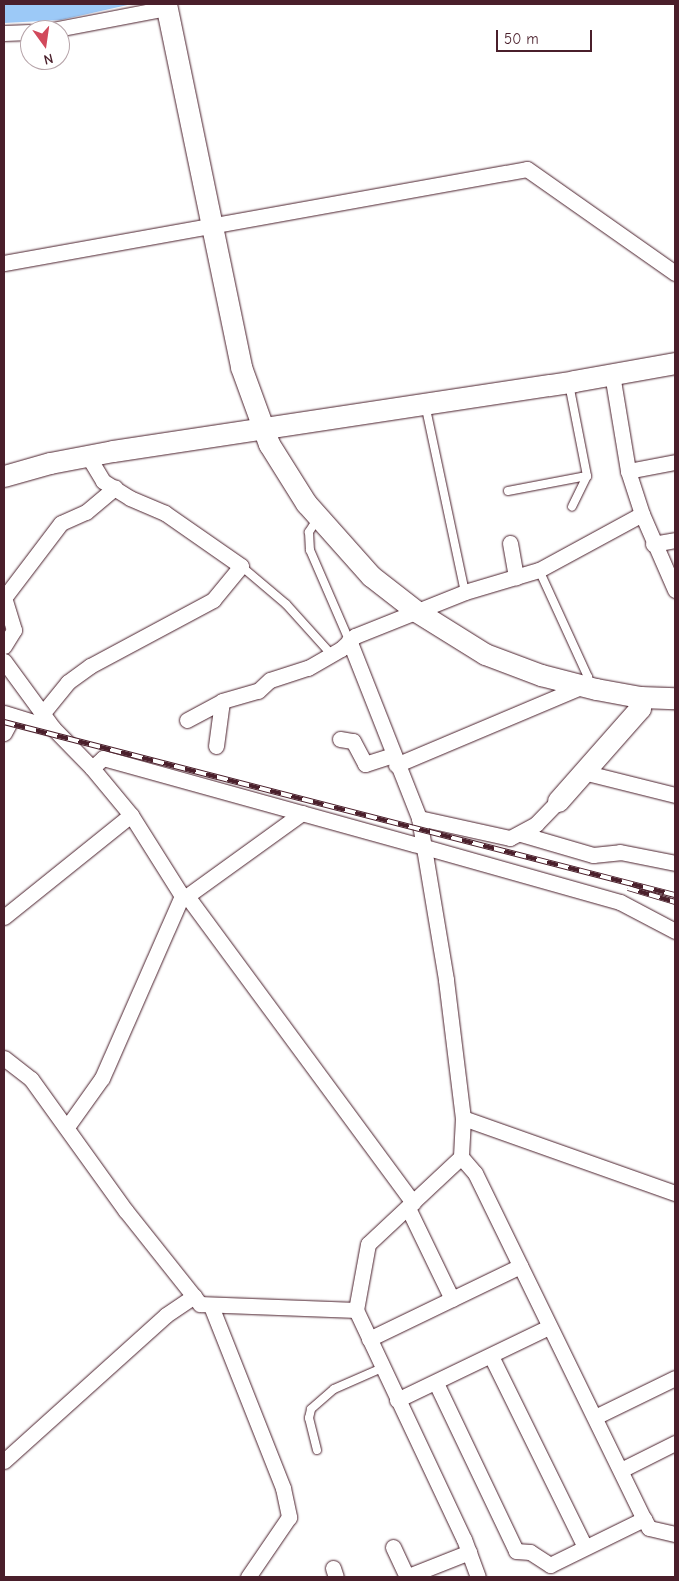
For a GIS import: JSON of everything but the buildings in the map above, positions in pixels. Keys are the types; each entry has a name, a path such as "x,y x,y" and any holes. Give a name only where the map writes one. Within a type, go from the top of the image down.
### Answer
{"street":[{"path":"70,26 168,5 210,226 241,367 263,430 306,503 371,576 416,611 486,654 541,675 583,686 640,697 675,698"},
{"path":"4,33 20,32"},
{"path":"4,263 527,170 675,273"},
{"path":"4,476 88,456 568,382 675,363"},
{"path":"612,374 628,471 653,544 675,590"},
{"path":"42,714 68,682 90,666 213,600 241,566 165,513 103,481 88,456"},
{"path":"628,471 675,462"},
{"path":"4,646 14,630 4,598 62,523 86,512 115,488"},
{"path":"187,720 222,701 258,691 270,680 308,668 332,655 349,640 416,611 465,592 539,570 642,514"},
{"path":"653,544 675,540"},
{"path":"510,543 516,577"},
{"path":"349,640 419,818 422,848 446,980 463,1118 461,1157 411,1206 368,1244 356,1310 469,1552 476,1577"},
{"path":"4,661 53,728 92,768 131,815 185,896 411,1206 452,1299"},
{"path":"340,739 352,741 365,764 395,760 583,686"},
{"path":"419,818 510,838 520,834 536,824 584,772 640,708 640,697"},
{"path":"216,746 222,701"},
{"path":"4,733 9,715 53,728"},
{"path":"92,768 103,758 302,813 620,902 675,931"},
{"path":"584,772 675,795"},
{"path":"67,1127 102,1078 185,896 302,813"},
{"path":"4,917 131,815"},
{"path":"520,834 593,855 620,852 675,863"},
{"path":"4,1058 31,1079 126,1211 200,1304 211,1306 356,1310"},
{"path":"463,1118 675,1193"},
{"path":"461,1157 475,1172 644,1519 650,1528 675,1534"},
{"path":"369,1339 520,1266"},
{"path":"4,1461 166,1315 194,1296"},
{"path":"211,1306 284,1488 289,1517 248,1577"},
{"path":"397,1400 550,1327"},
{"path":"491,1356 585,1547"},
{"path":"595,1417 675,1378"},
{"path":"436,1383 516,1551 530,1552 550,1565 644,1519"},
{"path":"621,1470 675,1443"},
{"path":"392,1547 407,1577 469,1552"}],"lane":[{"path":"568,382 587,476 572,507"},
{"path":"425,404 465,592"},
{"path":"508,491 587,476"},
{"path":"318,517 309,532 310,550 349,640"},
{"path":"241,566 286,604 332,655"},
{"path":"539,570 588,677 583,686"},
{"path":"317,1450 309,1418 311,1409 334,1389 382,1368"}],"water":[{"path":"4,4 132,4 61,20 20,20 20,22 4,23"}],"railway":[{"path":"4,722 675,895"},
{"path":"628,888 675,902"}]}
